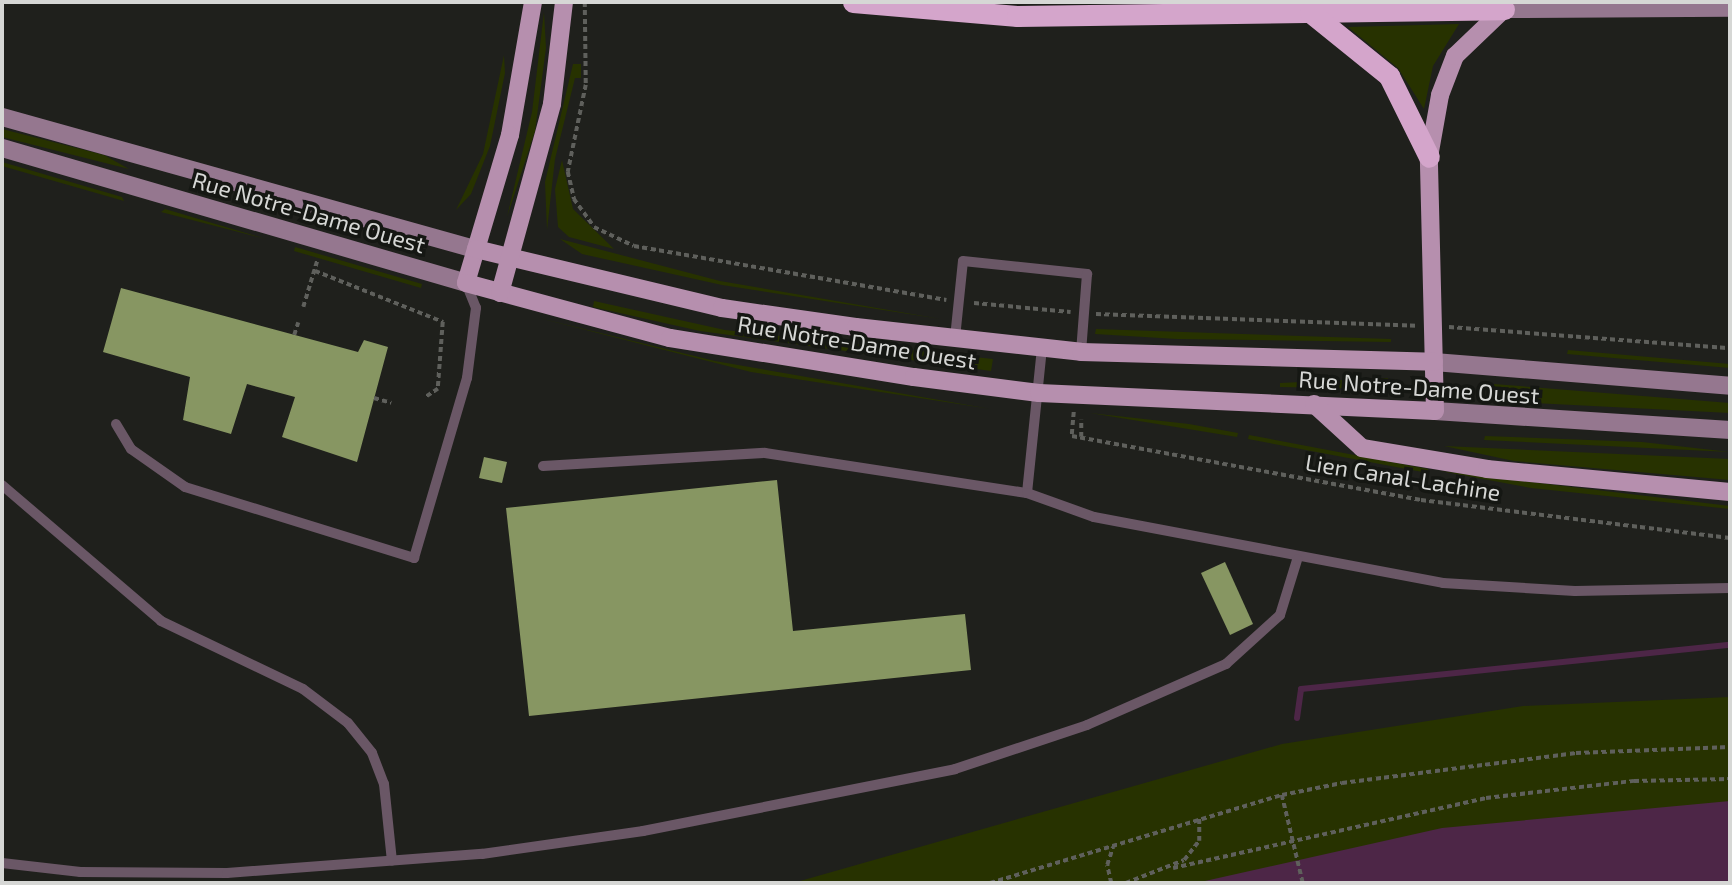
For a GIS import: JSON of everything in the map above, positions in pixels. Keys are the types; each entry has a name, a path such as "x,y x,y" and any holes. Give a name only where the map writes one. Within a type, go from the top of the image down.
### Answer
{"highway":[{"path":"853,2 997,15 1504,9"},
{"path":"1310,12 1389,76 1429,157"}],"main road":[{"path":"466,283 510,135 533,6"},
{"path":"500,293 552,104 564,6"},
{"path":"1435,411 1429,157 1450,65 1504,9 1730,8"},
{"name":"Rue Notre-Dame Ouest","path":"2,117 509,258 722,308 1081,352 1434,362 1730,386"},
{"name":"Rue Notre-Dame Ouest","path":"2,148 500,293 670,338 1039,393 1314,404 1730,430"},
{"path":"1314,404 1362,447 1487,469 1730,492"}],"lane":[{"path":"955,338 963,261 1087,274 1081,352"},
{"path":"116,424 131,449 185,487 414,558 463,396 475,307 466,283"},
{"path":"475,307 500,293"},
{"path":"1027,493 1042,348"},
{"path":"542,466 765,453 1027,493 1065,510 1297,560 1443,583 1575,591 1730,589"},
{"path":"2,485 161,621 303,689 348,723 372,753 384,784 392,861"},
{"path":"2,863 166,874 392,861 643,831 818,799 1014,752 1226,664 1280,615 1297,560"}],"path":[{"path":"585,2 586,86 568,172 579,208 594,227 623,243 943,300"},
{"path":"303,307 317,261"},
{"path":"315,271 440,319 438,389 426,397"},
{"path":"973,303 1078,312"},
{"path":"1095,313 1410,326"},
{"path":"294,335 298,323"},
{"path":"1461,326 1730,348"},
{"name":"Lien Canal-Lachine","path":"1076,395 1072,436 1421,500 1730,538"},
{"path":"374,398 391,403"},
{"path":"1081,437 1082,420"},
{"path":"990,883 1282,795 1576,753 1730,747"},
{"path":"1126,883 1173,868 1486,798 1615,783 1730,779"},
{"path":"1282,795 1303,883"},
{"path":"1173,868 1199,841 1199,819"},
{"path":"1111,883 1107,865 1113,847"}],"green space":[{"path":"544,12 546,48 535,131 507,217 532,112"},
{"path":"1459,24 1433,66 1424,109 1398,68 1348,27"},
{"path":"504,55 505,73 490,146 471,194 456,210 483,154"},
{"path":"573,64 581,64 581,78 575,78 555,159 547,230 545,182"},
{"path":"2,129 104,155 129,169 2,137"},
{"path":"562,160 573,209 614,249 569,237 558,227 555,189"},
{"path":"2,162 122,197 124,201 2,166"},
{"path":"165,209 266,239 161,212"},
{"path":"560,239 720,281 941,319 722,285 582,254"},
{"path":"295,247 422,284 421,288 294,251"},
{"path":"594,301 725,330 993,359 991,371 700,331 593,307"},
{"path":"535,317 715,361 991,409 751,372"},
{"path":"1096,329 1391,339 1391,342 1177,339 1095,334"},
{"path":"1568,350 1730,364 1730,368 1567,354"},
{"path":"1388,378 1388,389 1280,387 1280,383"},
{"path":"1494,384 1730,403 1730,413 1493,401"},
{"path":"1090,413 1189,424 1238,433 1237,437"},
{"path":"1249,435 1428,469 1428,473 1248,439"},
{"path":"1485,436 1642,442 1730,452 1484,440"},
{"path":"1444,446 1730,459 1730,480 1514,461"},
{"path":"1440,471 1730,506 1730,509 1531,488"},
{"path":"1730,697 1730,883 793,883 1282,744 1523,706"}],"shaded area":[{"path":"1730,801 1730,883 1196,883 1442,828"}],"building":[{"path":"121,288 358,352 364,340 388,347 357,462 282,437 295,397 247,384 231,434 183,420 190,377 103,352"},
{"path":"484,457 507,462 502,483 479,478"},
{"path":"777,480 793,631 965,614 971,670 529,716 506,508"},
{"path":"1225,562 1253,624 1230,635 1201,573"}],"waterway":[{"path":"1297,718 1301,689 1730,645"}]}
